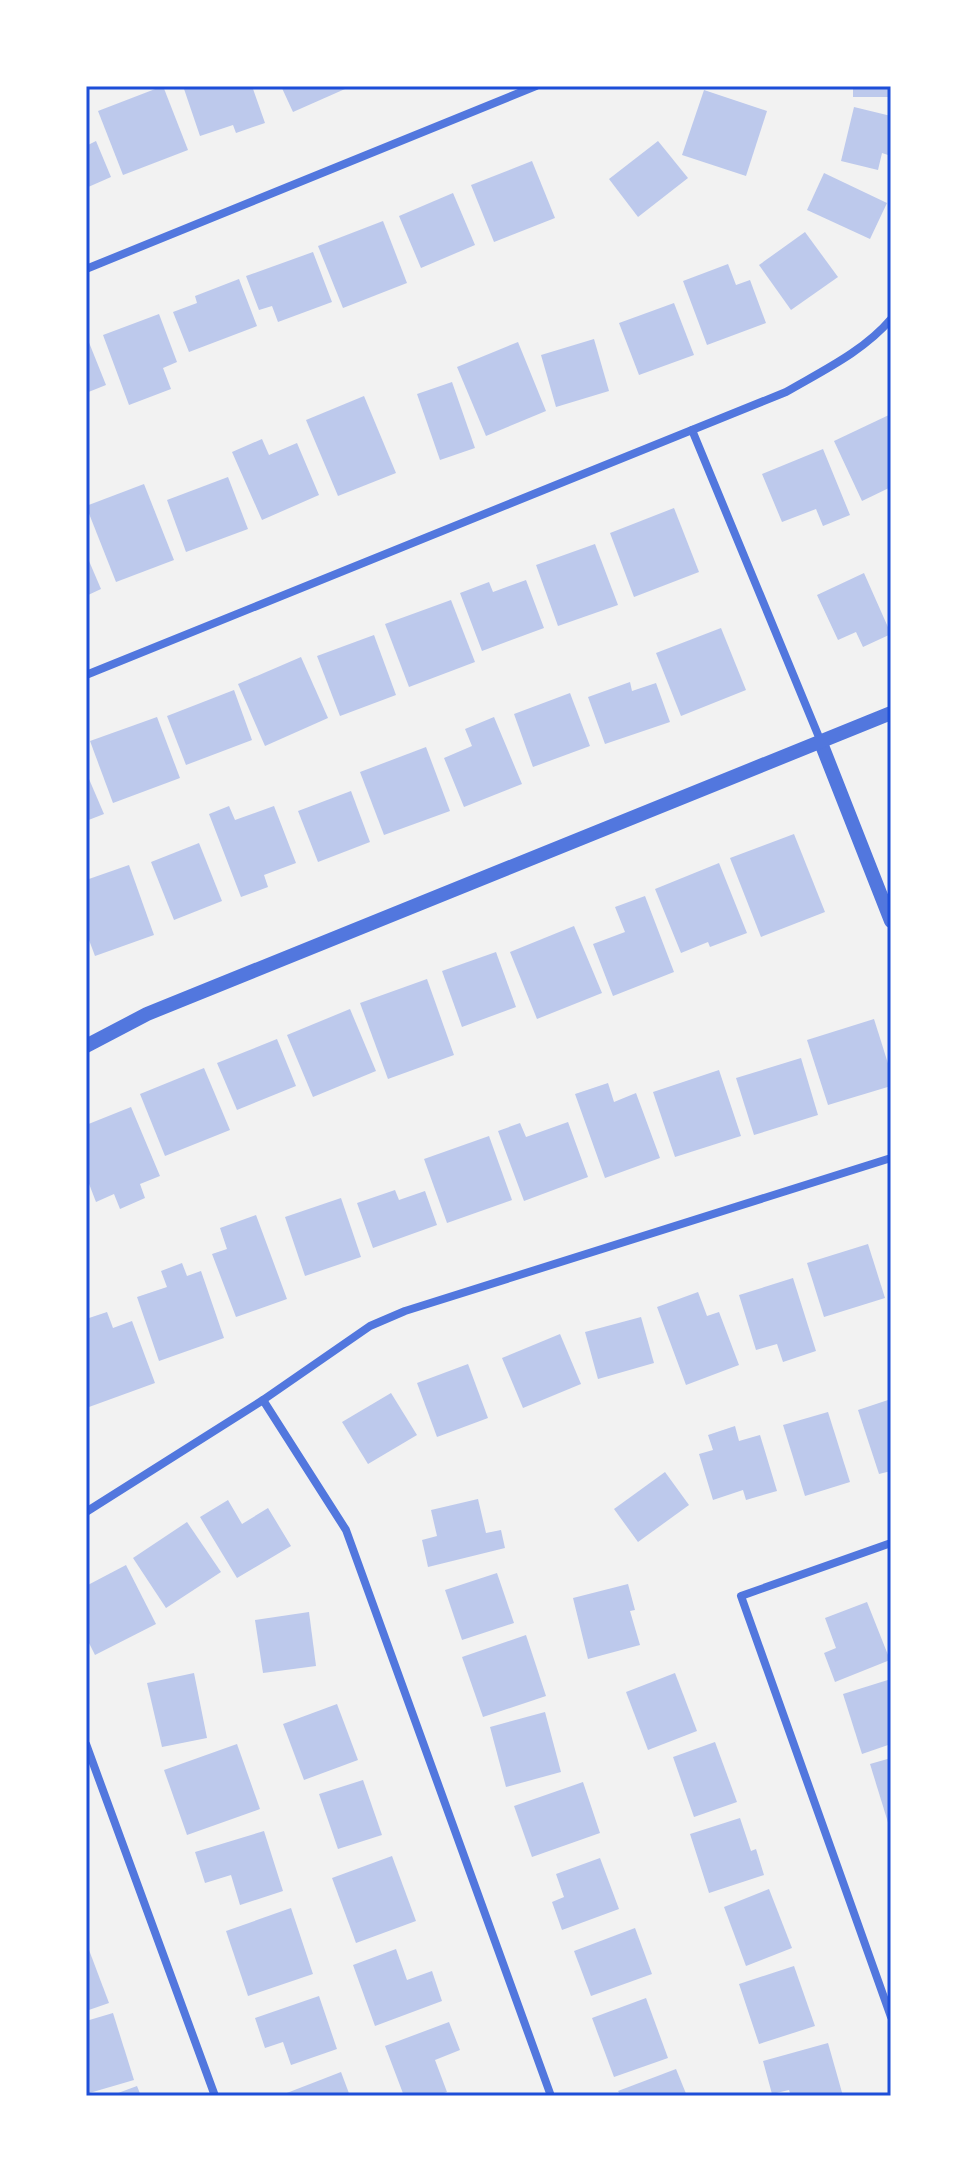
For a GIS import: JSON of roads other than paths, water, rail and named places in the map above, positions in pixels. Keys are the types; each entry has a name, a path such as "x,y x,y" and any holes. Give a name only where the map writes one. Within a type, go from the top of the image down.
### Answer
{"street":[{"path":"86,269 536,86"},
{"path":"86,675 786,392 850,354 891,319"},
{"path":"692,430 891,921"},
{"path":"86,1046 147,1014 891,713"},
{"path":"86,1512 263,1400 370,1326 405,1311 891,1158"},
{"path":"263,1400 346,1530 551,2096"},
{"path":"891,1543 741,1596 891,2017"},
{"path":"86,1744 215,2096"}]}
